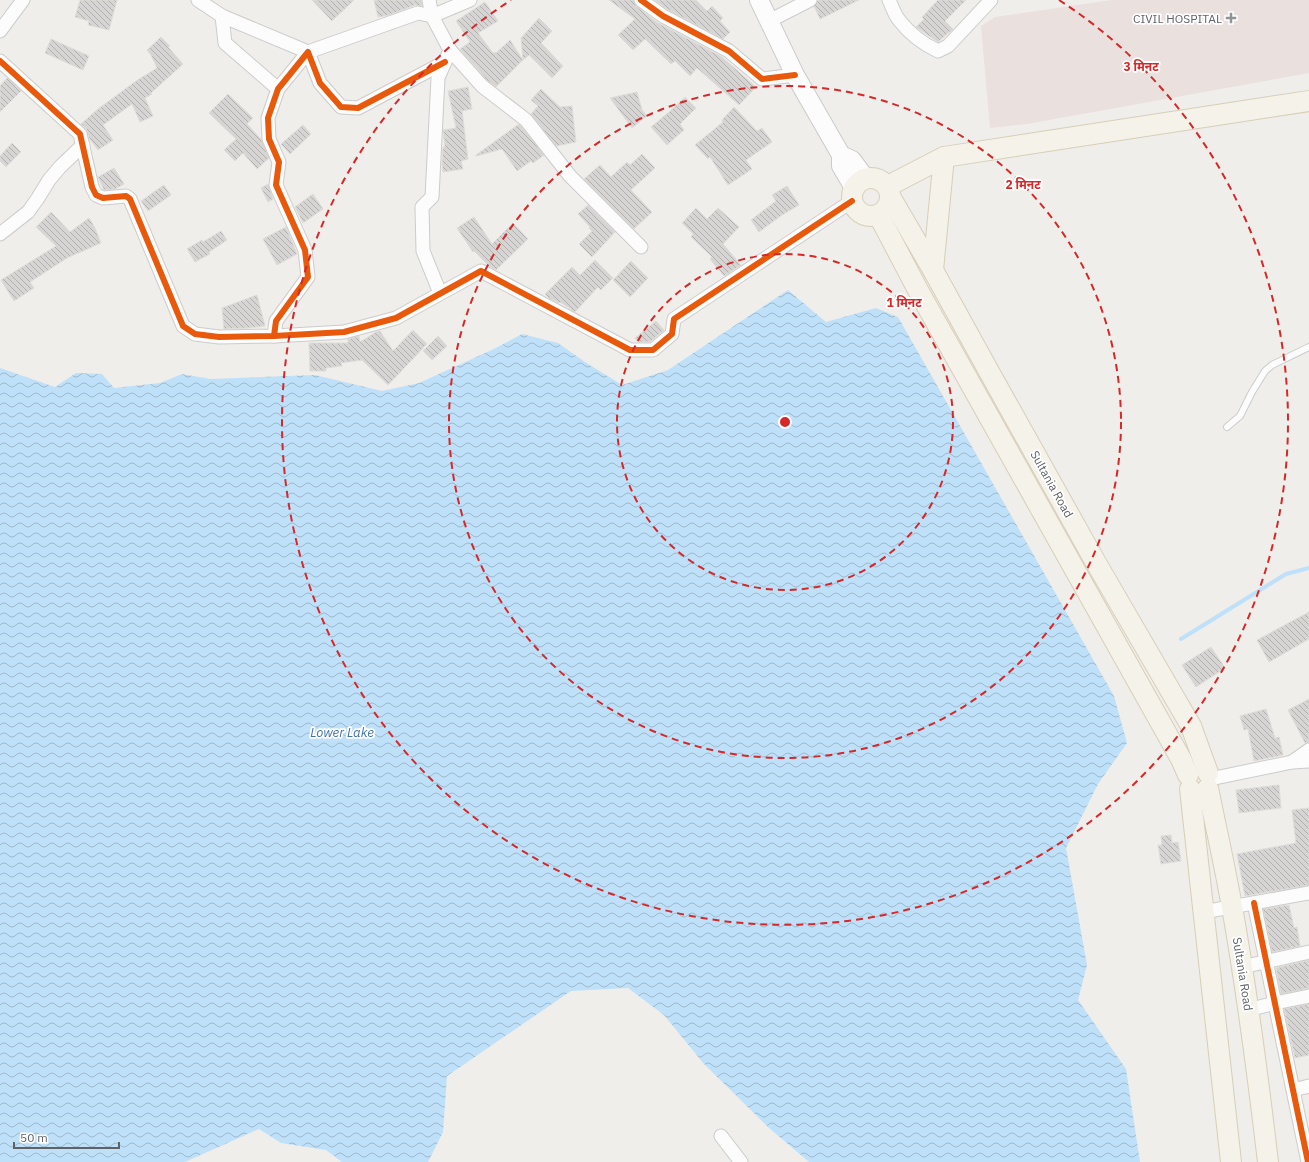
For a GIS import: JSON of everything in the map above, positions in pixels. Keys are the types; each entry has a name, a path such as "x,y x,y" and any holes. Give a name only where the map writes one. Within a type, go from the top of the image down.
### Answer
{"main road":[{"path":"759,0 795,75 841,155 841,166 857,189 856,210 867,216 879,216 888,208 889,192 881,181 874,177 857,189"},
{"path":"889,192 944,158 1309,101"},
{"path":"933,270 944,158"},
{"name":"Sultania Road","path":"889,192 998,389 1191,726 1201,781 1232,906 1261,1096 1268,1162"},
{"name":"Sultania Road","path":"879,216 919,292 1181,758 1201,781 1203,912 1231,1162"}],"street":[{"path":"0,31 23,0"},
{"path":"198,0 222,16 308,52 320,83 341,107 358,108 447,56"},
{"path":"429,0 432,16 447,56 482,86 526,120 570,176 641,247"},
{"path":"274,336 276,321 308,277 305,250 276,185 279,162 269,139 268,118 278,89 308,52 418,13 432,16 470,0"},
{"path":"641,0 663,16 729,51 762,79 795,75"},
{"path":"769,21 810,0"},
{"path":"889,0 898,19 911,33 929,47 938,51 948,46 991,0"},
{"path":"222,16 225,43 278,89"},
{"path":"440,293 424,251 422,207 432,197 438,78 447,56"},
{"path":"0,61 80,134 92,187 96,195 103,198 126,196 130,199 183,326 195,334 219,337 344,332 396,318 481,271 630,350 653,350 672,334 674,319 857,189"},
{"path":"0,234 28,212 49,180 83,145"},
{"path":"1292,762 1309,750"},
{"path":"1201,781 1292,762 1309,761"},
{"path":"1203,912 1309,893"},
{"path":"1254,903 1308,1162"},
{"path":"1242,967 1309,952"},
{"path":"1248,1010 1309,996"},
{"path":"1293,1090 1309,1086"},
{"path":"720,1136 741,1162"}],"lane":[{"path":"1227,427 1240,416 1252,392 1265,372 1272,365 1309,347"}],"shaded area":[{"path":"1112,0 1309,0 1309,73 1027,124 990,128 981,26 995,17"}],"water":[{"name":"Lower Lake","path":"788,290 826,322 876,308 898,317 1114,696 1127,743 1098,784 1066,848 1087,965 1078,1000 1126,1069 1140,1162 809,1162 768,1127 704,1064 664,1015 628,988 571,991 447,1076 443,1132 428,1162 342,1162 326,1150 281,1143 259,1129 185,1162 0,1162 0,368 55,387 76,373 102,374 114,388 160,383 182,374 211,379 315,375 382,391 419,383 494,349 522,334 558,343 622,385 668,370"}],"building":[{"path":"80,0 117,0 109,30 88,25 89,21 75,17"},
{"path":"312,0 354,0 332,21"},
{"path":"374,0 421,0 422,6 415,5 389,15 378,17"},
{"path":"609,0 633,0 636,6 658,23 722,57 756,87 739,105 697,68 690,76 675,61 671,64 645,39 633,50 618,35 635,19"},
{"path":"655,0 696,0 707,11 712,6 723,18 720,21 730,32 723,39 667,9"},
{"path":"818,0 859,0 820,19 814,6"},
{"path":"938,0 966,0 945,21 953,29 938,42 916,27 924,19 922,17"},
{"path":"485,2 498,21 478,33 493,53 496,53 510,40 523,60 496,87 487,80 460,49 470,42 456,21"},
{"path":"539,18 552,31 541,43 563,66 552,78 529,55 523,60 521,38"},
{"path":"161,37 170,46 168,47 183,64 151,93 152,94 145,98 153,116 140,122 132,104 103,125 113,140 98,150 89,138 86,128 81,124 98,109 136,81 157,68 147,50"},
{"path":"51,39 89,56 83,70 45,53"},
{"path":"7,78 21,91 0,112 0,86"},
{"path":"468,87 472,109 462,111 468,159 461,161 463,169 443,172 443,147 445,147 443,130 456,128 448,91"},
{"path":"541,89 560,107 572,106 576,142 556,146 531,114 538,106 531,100"},
{"path":"637,92 642,110 647,116 632,128 610,98"},
{"path":"228,94 253,118 247,124 261,139 269,158 257,169 243,153 235,161 224,150 236,139 209,113"},
{"path":"685,97 696,108 680,124 684,130 667,145 651,127"},
{"path":"734,107 757,131 762,128 772,142 746,160 752,169 728,185 710,157 708,159 695,145 723,122 722,120"},
{"path":"519,124 544,155 533,163 531,161 517,171 502,149 476,156 476,155"},
{"path":"303,125 311,134 290,154 281,144"},
{"path":"12,143 21,152 6,167 0,161 0,156"},
{"path":"642,154 655,168 631,190 652,212 634,229 584,179 600,165 611,177 627,162 630,165"},
{"path":"114,168 124,184 115,189 104,190 98,177"},
{"path":"268,184 273,199 268,202 261,188"},
{"path":"164,185 171,195 148,211 141,201"},
{"path":"787,186 799,205 782,215 759,232 751,220 776,201 772,195"},
{"path":"313,194 323,209 303,223 295,207"},
{"path":"588,205 615,232 592,257 579,244 592,231 578,214"},
{"path":"696,208 707,219 718,208 739,227 723,244 741,265 724,276 710,259 712,257 691,237 693,234 682,223"},
{"path":"51,212 70,232 89,218 101,243 67,258 30,282 34,288 14,301 1,280 56,246 36,227"},
{"path":"474,217 492,244 513,223 528,239 496,270 489,266 474,251 473,252 457,228"},
{"path":"286,227 297,254 277,265 263,239"},
{"path":"221,231 227,240 209,252 210,254 195,262 187,249 202,240 203,242"},
{"path":"595,260 613,278 601,290 598,287 575,312 560,302 559,303 549,298 545,294 572,267 580,275"},
{"path":"631,261 648,278 630,297 613,280"},
{"path":"257,295 265,326 224,329 222,308"},
{"path":"656,321 664,330 650,342 638,342 635,338"},
{"path":"413,330 427,344 388,385 362,360 341,363 342,366 326,368 326,371 310,371 309,343 348,343 348,339 359,336 360,342 380,331 393,351"},
{"path":"438,336 447,346 432,360 423,351"},
{"path":"1309,612 1309,639 1269,662 1257,640"},
{"path":"1211,647 1225,668 1196,687 1182,665"},
{"path":"1309,699 1309,742 1305,743 1288,710"},
{"path":"1266,709 1275,738 1279,737 1283,755 1254,761 1248,729 1244,730 1240,716"},
{"path":"1279,785 1281,808 1239,813 1236,790"},
{"path":"1309,808 1309,885 1245,896 1237,854 1296,843 1292,810"},
{"path":"1171,835 1172,843 1178,842 1181,861 1161,864 1158,845 1162,845 1161,836"},
{"path":"1289,905 1294,928 1297,927 1300,946 1272,952 1263,909"},
{"path":"1309,960 1309,988 1281,994 1276,968"},
{"path":"1309,1004 1309,1055 1295,1058 1284,1009"}],"waterway":[{"path":"1181,639 1286,574 1309,568"}],"cycle path":[{"path":"641,0 663,16 729,51 762,79 795,75"},
{"path":"274,336 276,321 308,277 305,250 276,185 279,162 269,139 268,118 278,89 308,52 320,83 341,107 358,108 445,62"},
{"path":"0,61 80,134 92,187 96,195 103,198 126,196 130,199 183,326 195,334 219,337 344,332 396,318 481,271 630,350 653,350 672,334 674,319 852,201"},
{"path":"1254,903 1308,1162"}],"place":[{"name":"CIVIL HOSPITAL","path":"1231,18"}]}
